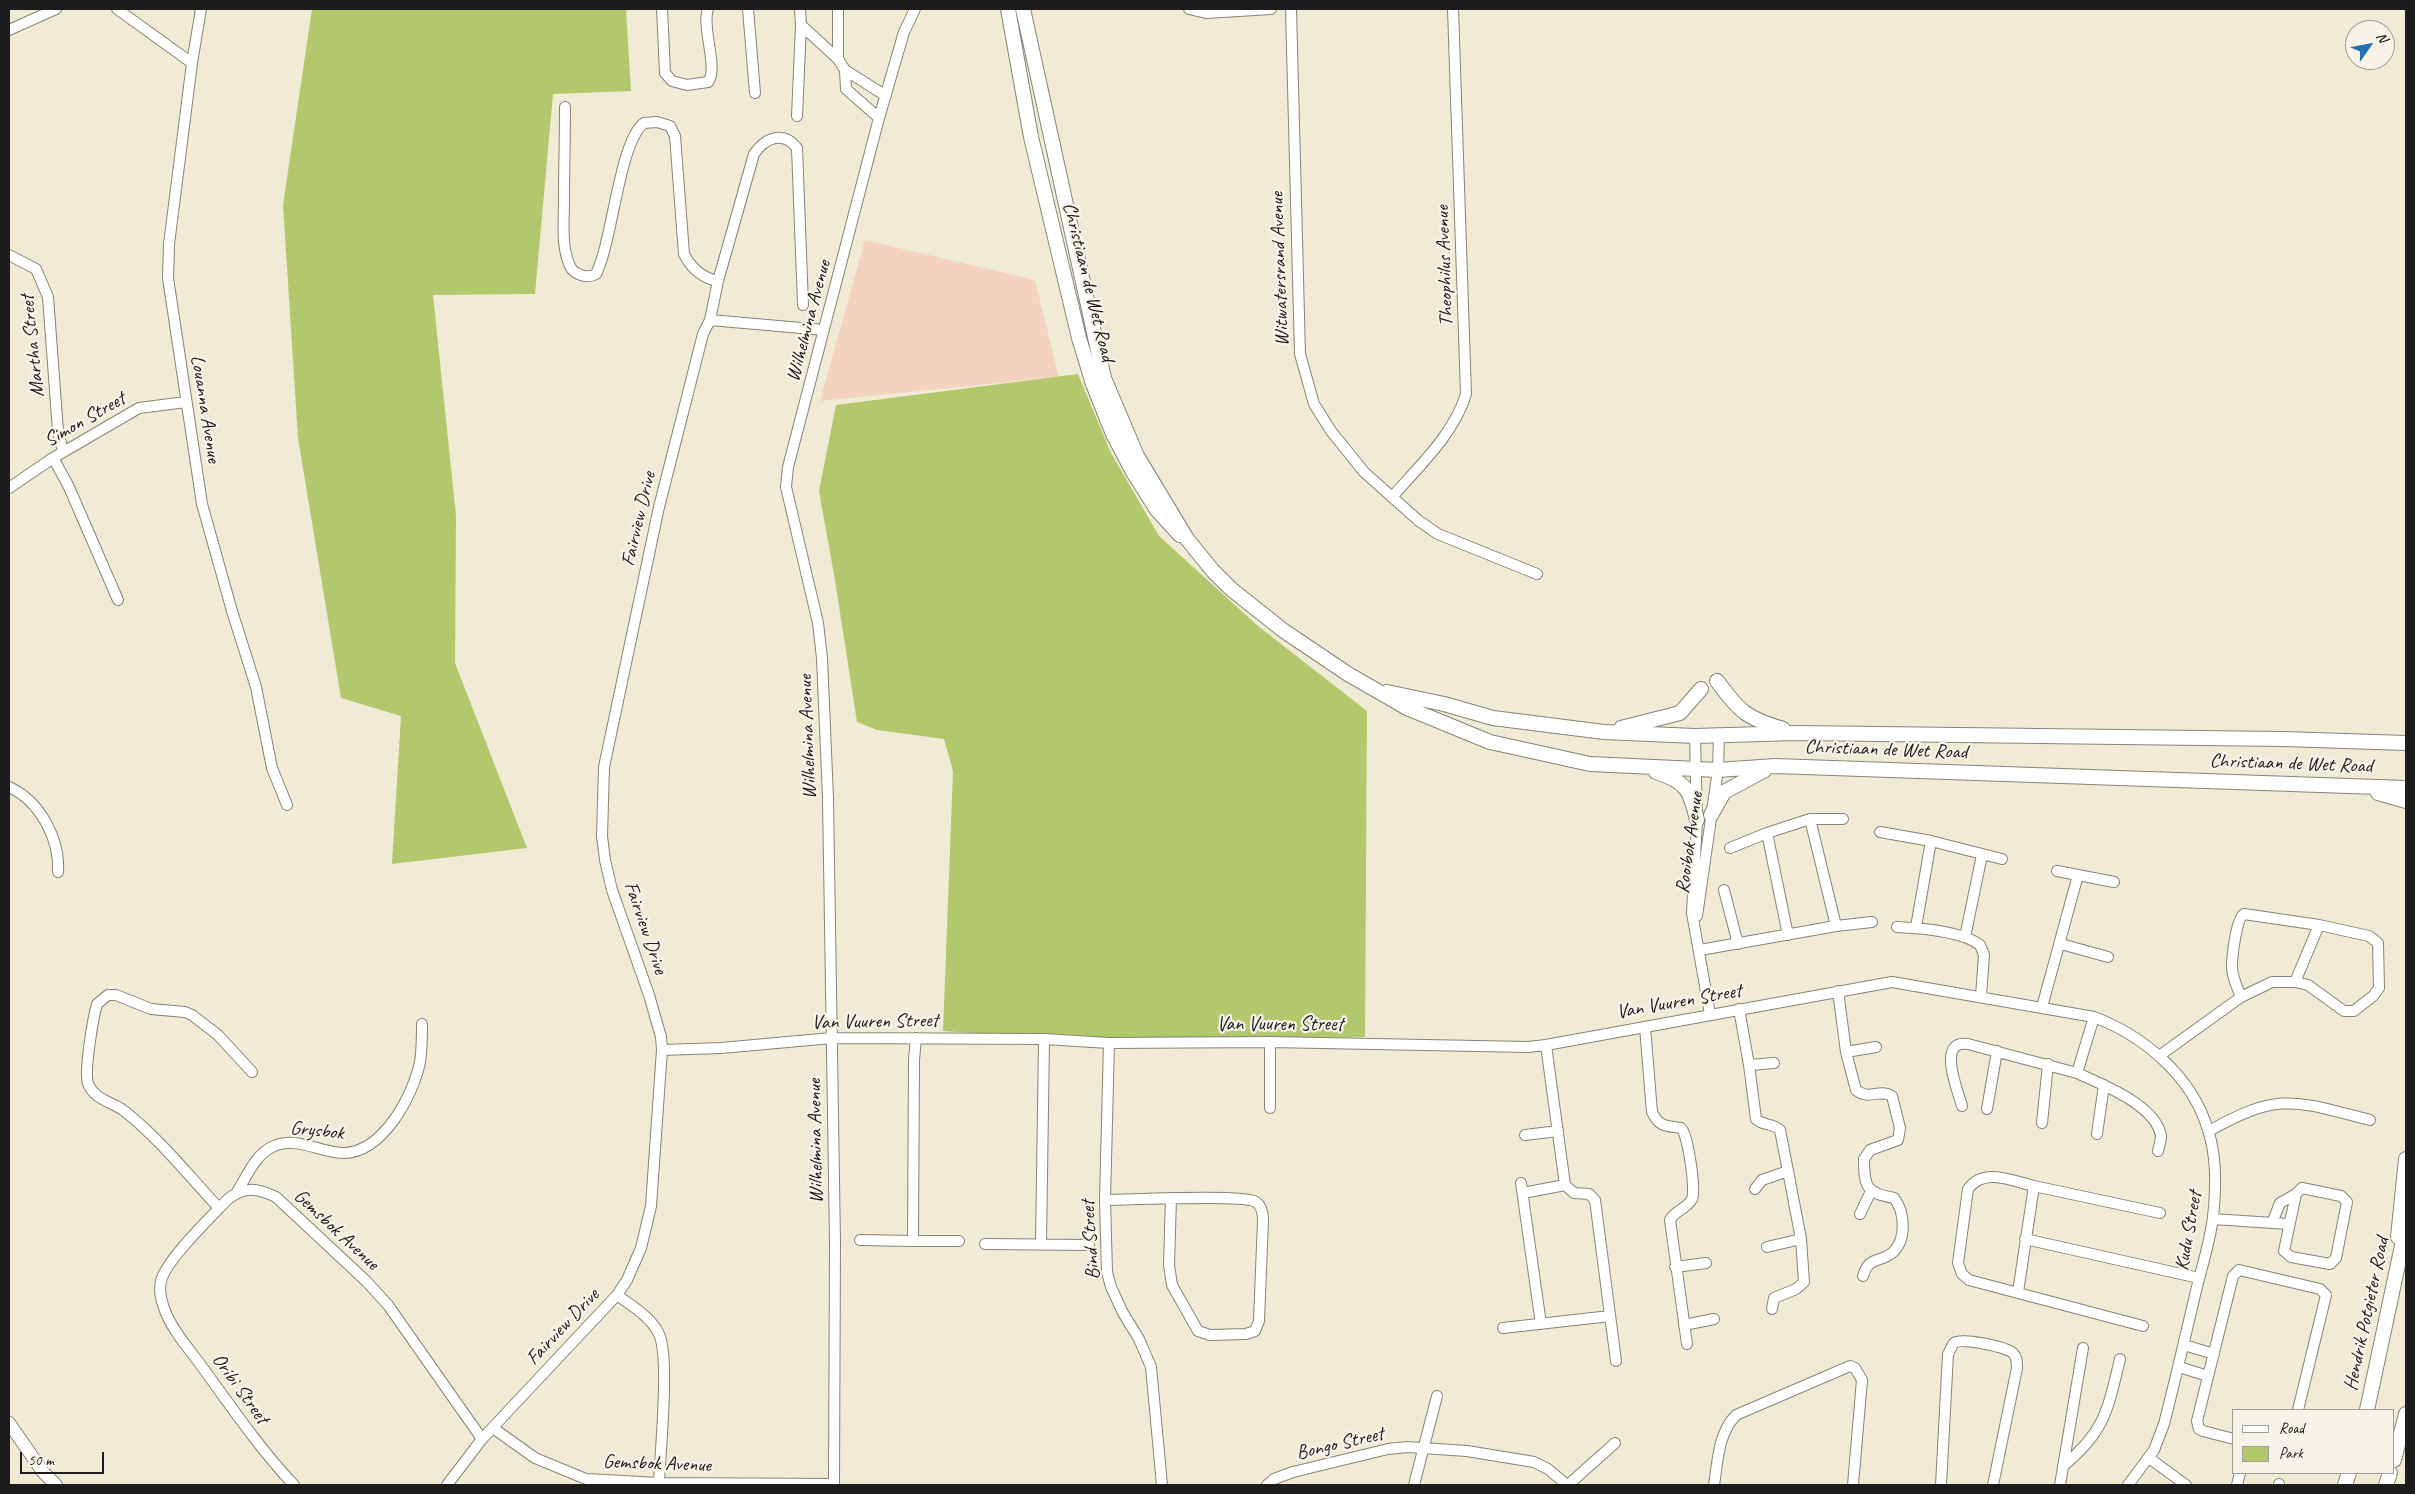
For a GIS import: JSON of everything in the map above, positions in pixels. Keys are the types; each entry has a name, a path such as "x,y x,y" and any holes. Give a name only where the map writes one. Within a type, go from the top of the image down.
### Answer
{"main road":[{"name":"Christiaan de Wet Road","path":"1008,9 1032,137 1079,338 1093,384 1113,434 1148,497 1170,527 1187,539"},
{"name":"Christiaan de Wet Road","path":"1023,9 1104,378 1137,456 1187,539 1213,571 1231,589 1307,648 1422,715 1490,742 1590,764 1718,770 1775,766 2406,788"},
{"path":"1717,681 1739,709 1749,717 1796,733"},
{"path":"1604,732 1671,717 1686,708 1701,689"},
{"name":"Christiaan de Wet Road","path":"1379,690 1444,704 1493,718 1604,732 1696,736 1796,733 2283,739 2406,743"},
{"path":"1711,815 1719,798 1731,786 1775,766"},
{"path":"1644,767 1671,777 1687,788 1697,820"},
{"path":"2312,785 2339,790 2372,792 2406,801"},
{"path":"2391,1304 2406,1159"},
{"name":"Hendrik Potgieter Road","path":"2367,1409 2406,1227"},
{"path":"2395,1456 2406,1414"}],"street":[{"path":"9,30 56,9"},
{"path":"117,9 192,63"},
{"name":"Louanna Avenue","path":"202,9 192,63 167,259 168,278 202,504 232,611 256,687 272,768 287,805"},
{"path":"662,9 665,73 672,82 697,85 708,82 712,74 709,50 708,9"},
{"path":"748,9 755,93"},
{"path":"797,116 800,9"},
{"path":"838,9 838,59"},
{"name":"Wilhelmina Avenue","path":"834,1484 835,1242 828,798 822,658 818,623 786,487 788,467 879,118 904,32 915,9"},
{"path":"1189,9 1206,13 1271,9"},
{"name":"Witwatersrand Avenue","path":"1290,9 1300,354 1314,404 1331,431 1364,472 1419,521 1438,534 1537,574"},
{"name":"Theophilus Avenue","path":"1393,496 1447,432 1461,411 1466,394 1453,9"},
{"path":"801,25 838,59 844,70 846,89 879,118"},
{"path":"844,70 886,96"},
{"path":"565,107 564,223 566,254 571,268 576,273 585,276 596,274 610,233 633,137 644,123 657,122 670,126 675,136 684,254 692,267 700,274 718,281"},
{"name":"Fairview Drive","path":"446,1485 482,1439 617,1295 627,1280 641,1248 651,1206 662,1050 661,1037 649,995 612,890 605,860 602,836 604,767 659,507 703,334 710,320 718,281 754,154 761,144 770,139 784,138 792,142 797,148 799,160 803,305"},
{"name":"Martha Street","path":"9,255 36,269 43,281 48,297 58,431 63,452"},
{"path":"710,320 824,330"},
{"name":"Simon Street","path":"9,488 53,458 140,408 186,402"},
{"path":"53,458 70,491 118,600"},
{"name":"Rooibok Avenue","path":"1696,736 1698,769 1697,820 1692,895 1710,1014"},
{"name":"Rooibok Avenue","path":"1695,921 1718,770 1719,736"},
{"path":"9,787 20,792 31,802 50,831 58,850 58,872"},
{"path":"1810,819 1836,926"},
{"path":"1730,848 1810,819 1843,819"},
{"path":"1880,832 1931,841 2002,859"},
{"path":"1767,833 1788,935"},
{"path":"1916,927 1931,841"},
{"path":"1965,937 1982,855"},
{"path":"2056,871 2114,882"},
{"path":"2042,1007 2061,944 2078,875"},
{"path":"1724,890 1738,944"},
{"path":"2159,1056 2241,997 2272,982 2295,982 2308,985 2347,1012 2354,1011 2373,996 2379,988 2379,949 2374,939 2318,926 2248,914 2240,917 2232,967 2234,980 2241,997"},
{"path":"1700,950 1836,926 1872,922"},
{"path":"2295,982 2318,926"},
{"path":"1896,927 1916,927 1965,937 1980,945 1984,955 1981,996"},
{"path":"2061,944 2108,957"},
{"name":"Van Vuuren Street","path":"662,1050 721,1048 832,1038 1044,1039 1109,1043 1270,1042 1509,1047 1546,1045 1892,982"},
{"name":"Kudu Street","path":"1892,982 2094,1017 2115,1025 2137,1038 2159,1056 2182,1082 2209,1131 2214,1166 2213,1219 2164,1424 2149,1458 2128,1485"},
{"path":"1838,991 1846,1052 1856,1090 1868,1096 1882,1093 1892,1096 1900,1128 1898,1140 1870,1150 1866,1154 1864,1168 1871,1191 1875,1195 1894,1198 1900,1205 1903,1226 1899,1246 1895,1251 1869,1263 1863,1276"},
{"path":"237,1192 219,1208 138,1123 116,1105 95,1094 90,1088 87,1071 97,1004 108,995 116,995 151,1009 184,1012 192,1015 218,1035 252,1072"},
{"path":"1739,1009 1756,1119 1761,1124 1774,1126 1780,1130 1801,1239 1804,1282 1796,1289 1774,1298 1772,1309"},
{"path":"2077,1073 2094,1017"},
{"name":"Grysbok","path":"237,1192 258,1158 275,1145 287,1142 343,1153 358,1151 370,1145 383,1134 399,1112 414,1080 420,1062 422,1024"},
{"path":"1645,1027 1652,1112 1659,1124 1665,1127 1680,1128 1687,1138 1694,1194 1688,1205 1676,1212 1670,1220 1687,1344"},
{"path":"913,1241 916,1038"},
{"path":"1041,1244 1044,1039"},
{"path":"1270,1042 1270,1108"},
{"name":"Bind Street","path":"1109,1043 1105,1200 1107,1272 1111,1288 1139,1339 1150,1367 1162,1485"},
{"path":"1962,1106 1950,1059 1952,1050 1963,1043 2048,1064 2077,1073 2104,1085 2149,1114 2155,1121 2161,1138 2158,1151"},
{"path":"1546,1045 1565,1185 1571,1192 1586,1192 1595,1200 1616,1361"},
{"path":"1846,1052 1876,1047"},
{"path":"1987,1109 1997,1051"},
{"path":"1749,1065 1774,1063"},
{"path":"2042,1123 2048,1064"},
{"path":"2097,1134 2104,1085"},
{"path":"2209,1131 2237,1114 2271,1103 2314,1105 2370,1120"},
{"path":"1525,1135 1558,1131"},
{"path":"1755,1189 1762,1180 1788,1172"},
{"path":"2143,1326 1970,1280 1960,1270 1958,1263 1968,1189 1982,1177 1993,1176 2160,1213"},
{"path":"1542,1324 1522,1188 1565,1185"},
{"path":"2018,1292 2034,1186"},
{"name":"Gemsbok Avenue","path":"237,1192 248,1188 260,1190 276,1197 366,1282 388,1305 482,1439"},
{"path":"2272,1223 2280,1203 2296,1194 2302,1188 2341,1196 2347,1202 2334,1262 2326,1264 2287,1254 2284,1247 2296,1194"},
{"path":"1860,1214 1871,1191"},
{"path":"1105,1200 1171,1198 1248,1199 1256,1202 1261,1207 1264,1220 1260,1320 1255,1331 1246,1334 1210,1335 1198,1331 1172,1285 1169,1265 1171,1198"},
{"name":"Oribi Street","path":"219,1208 178,1253 164,1273 160,1283 164,1308 181,1337 267,1456 294,1485"},
{"path":"2213,1219 2289,1224"},
{"path":"1767,1247 1801,1239"},
{"path":"2025,1239 2199,1278"},
{"path":"860,1240 959,1241"},
{"path":"986,1244 1089,1245"},
{"path":"1675,1267 1706,1263"},
{"path":"2232,1438 2203,1431 2197,1425 2235,1272 2243,1270 2323,1291 2326,1299 2298,1409"},
{"path":"617,1295 651,1322 659,1334 662,1345 664,1366 659,1483"},
{"path":"1503,1328 1610,1316"},
{"path":"1684,1325 1714,1319"},
{"path":"1941,1485 1948,1354 1954,1344 1961,1340 2003,1348 2012,1352 2017,1358 2017,1368 1992,1485"},
{"path":"2184,1345 2214,1354"},
{"path":"2060,1485 2083,1348"},
{"path":"2063,1466 2081,1450 2107,1414 2120,1359"},
{"path":"1714,1485 1720,1442 1726,1425 1736,1415 1752,1406 1850,1366 1855,1368 1862,1380 1853,1485"},
{"path":"2179,1366 2208,1376"},
{"path":"1414,1485 1437,1396"},
{"path":"9,1423 43,1472 56,1485"},
{"name":"Gemsbok Avenue","path":"493,1428 535,1458 586,1479 659,1483 834,1484"},
{"path":"1568,1485 1615,1443"},
{"name":"Bongo Street","path":"1267,1485 1274,1479 1293,1472 1388,1449 1407,1447 1467,1451 1534,1462 1548,1469 1568,1485"},
{"path":"2149,1458 2186,1485"}],"shaded area":[{"path":"865,240 1035,280 1059,377 820,401"}],"green space":[{"path":"312,9 626,9 631,91 553,94 535,294 433,295 456,516 455,663 527,848 392,864 401,716 341,698 298,438 283,205"},
{"path":"1078,374 1111,453 1159,536 1258,626 1367,711 1365,1037 1109,1043 943,1031 953,771 944,739 877,730 857,722 819,491 836,405"}]}
